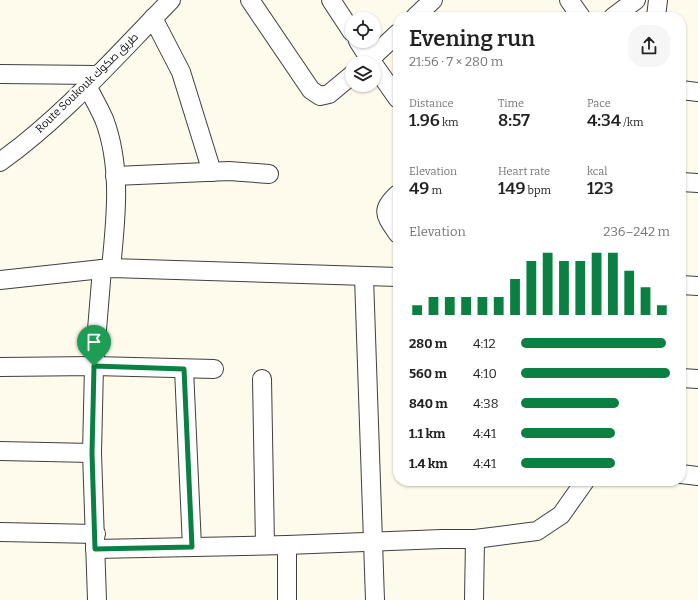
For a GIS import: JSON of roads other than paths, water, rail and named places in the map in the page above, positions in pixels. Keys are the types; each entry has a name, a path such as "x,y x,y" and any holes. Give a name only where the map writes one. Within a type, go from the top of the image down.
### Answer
{"street":[{"name":"Route Soukouk طريق صكوك","path":"0,162 22,146 93,81 171,0"},
{"path":"250,0 311,90 320,96 329,94 345,81"},
{"path":"331,0 345,21"},
{"path":"418,12 433,0"},
{"path":"569,0 577,12"},
{"path":"620,12 636,0"},
{"path":"657,12 658,0"},
{"path":"153,18 181,72 212,172"},
{"path":"377,56 393,39"},
{"path":"0,74 93,81 108,132 115,176 116,222 106,268 94,366 92,453 97,600"},
{"path":"381,76 393,92"},
{"path":"686,91 698,92"},
{"path":"115,176 212,172 269,174"},
{"path":"686,182 698,183"},
{"path":"393,200 386,208 385,214 393,226"},
{"path":"0,280 106,268 393,277"},
{"path":"364,277 375,600"},
{"path":"686,285 698,286"},
{"path":"0,367 94,366 214,369"},
{"path":"184,369 192,547"},
{"path":"262,379 265,545"},
{"path":"686,379 698,380"},
{"path":"0,452 92,453"},
{"path":"686,475 698,476"},
{"path":"0,532 96,541 192,547 475,539 537,531 561,515 581,486"},
{"path":"474,600 475,539"},
{"path":"286,545 287,600"}]}
